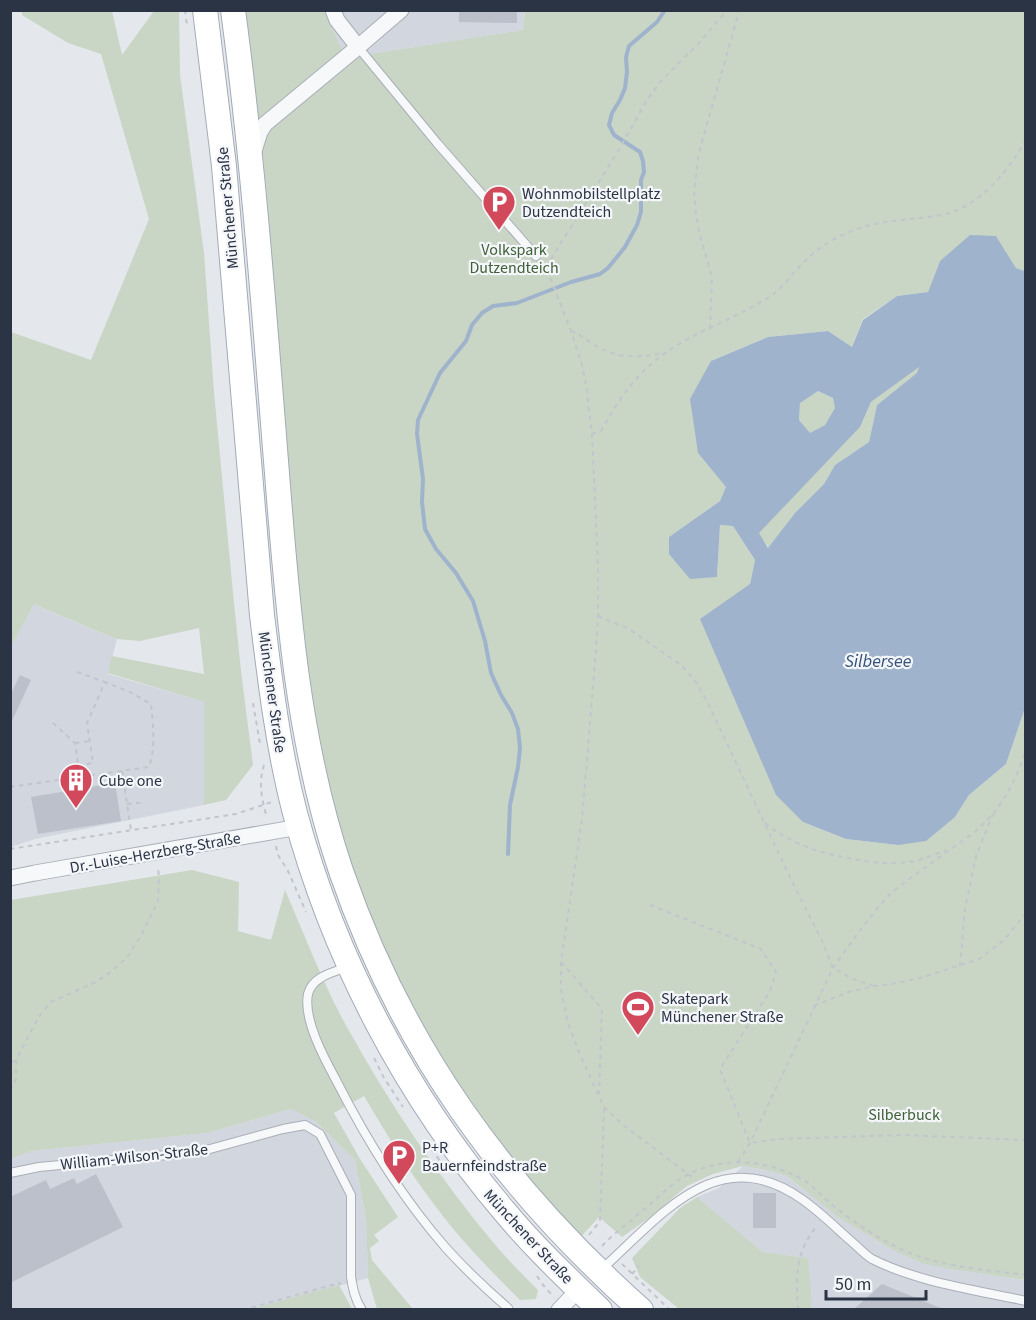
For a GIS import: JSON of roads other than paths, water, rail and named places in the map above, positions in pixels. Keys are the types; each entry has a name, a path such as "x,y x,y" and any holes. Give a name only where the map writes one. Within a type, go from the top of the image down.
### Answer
{"main road":[{"name":"Münchener Straße","path":"205,10 224,166 265,635 278,736 299,827 318,888 349,967 383,1035 412,1083 457,1152 488,1192 528,1238 600,1310"},
{"name":"Münchener Straße","path":"233,10 251,161 297,682 307,742 327,825 341,871 361,923 406,1021 455,1102 516,1183 599,1272 640,1310"},
{"path":"299,827 327,825"},
{"path":"488,1192 507,1192 516,1183"},
{"name":"Münchener Straße","path":"579,1289 599,1272"}],"street":[{"path":"333,10 337,20 358,47"},
{"path":"251,161 264,124 401,10"},
{"name":"Dr.-Luise-Herzberg-Straße","path":"10,878 299,827"},
{"path":"559,1310 579,1289"}],"lane":[{"path":"358,47 437,143 536,256"},
{"path":"349,967 316,981 309,992 308,1008 314,1035 327,1064 363,1132 423,1219 466,1270 508,1308"},
{"name":"William-Wilson-Straße","path":"10,1173 39,1167 199,1152 305,1125 320,1134 351,1195 351,1277 353,1290 362,1310"},
{"path":"599,1272 686,1195 703,1186 730,1178 743,1177 769,1182 791,1192 870,1258 917,1277 1026,1301"}],"water":[{"name":"Silbersee","path":"970,235 996,236 1016,268 1025,271 1025,708 1006,764 969,795 955,817 926,841 898,845 846,839 803,822 776,795 700,619 750,584 755,560 733,526 720,525 717,577 690,579 669,554 669,537 720,501 726,487 698,453 690,399 711,361 768,337 828,331 852,347 863,320 897,296 928,292 940,261","holes":["919,367 917,373 877,405 869,442 835,465 824,484 795,513 768,548 759,533 860,427 871,402","818,391 833,398 835,408 825,425 810,433 799,420 800,403"]}],"waterway":[{"path":"508,854 510,805 520,748 518,729 491,673 485,641 473,601 456,573 436,549 425,529 422,502 423,479 417,434 418,420 440,373 466,341 472,325 482,313 493,306 517,303 571,282 600,274 625,247 641,212 643,161 640,152 614,135 609,125 612,113 625,88 626,57 629,46 657,22 665,10"}],"place":[{"name":"Wohnmobilstellplatz Dutzendteich","path":"499,231"},
{"name":"Cube one","path":"76,809"},
{"name":"Skatepark Münchener Straße","path":"638,1036"},
{"name":"P+R Bauernfeindstraße","path":"399,1185"}],"park label":[{"name":"Volkspark Dutzendteich","path":"514,258"},
{"name":"Silberbuck","path":"904,1114"}]}
